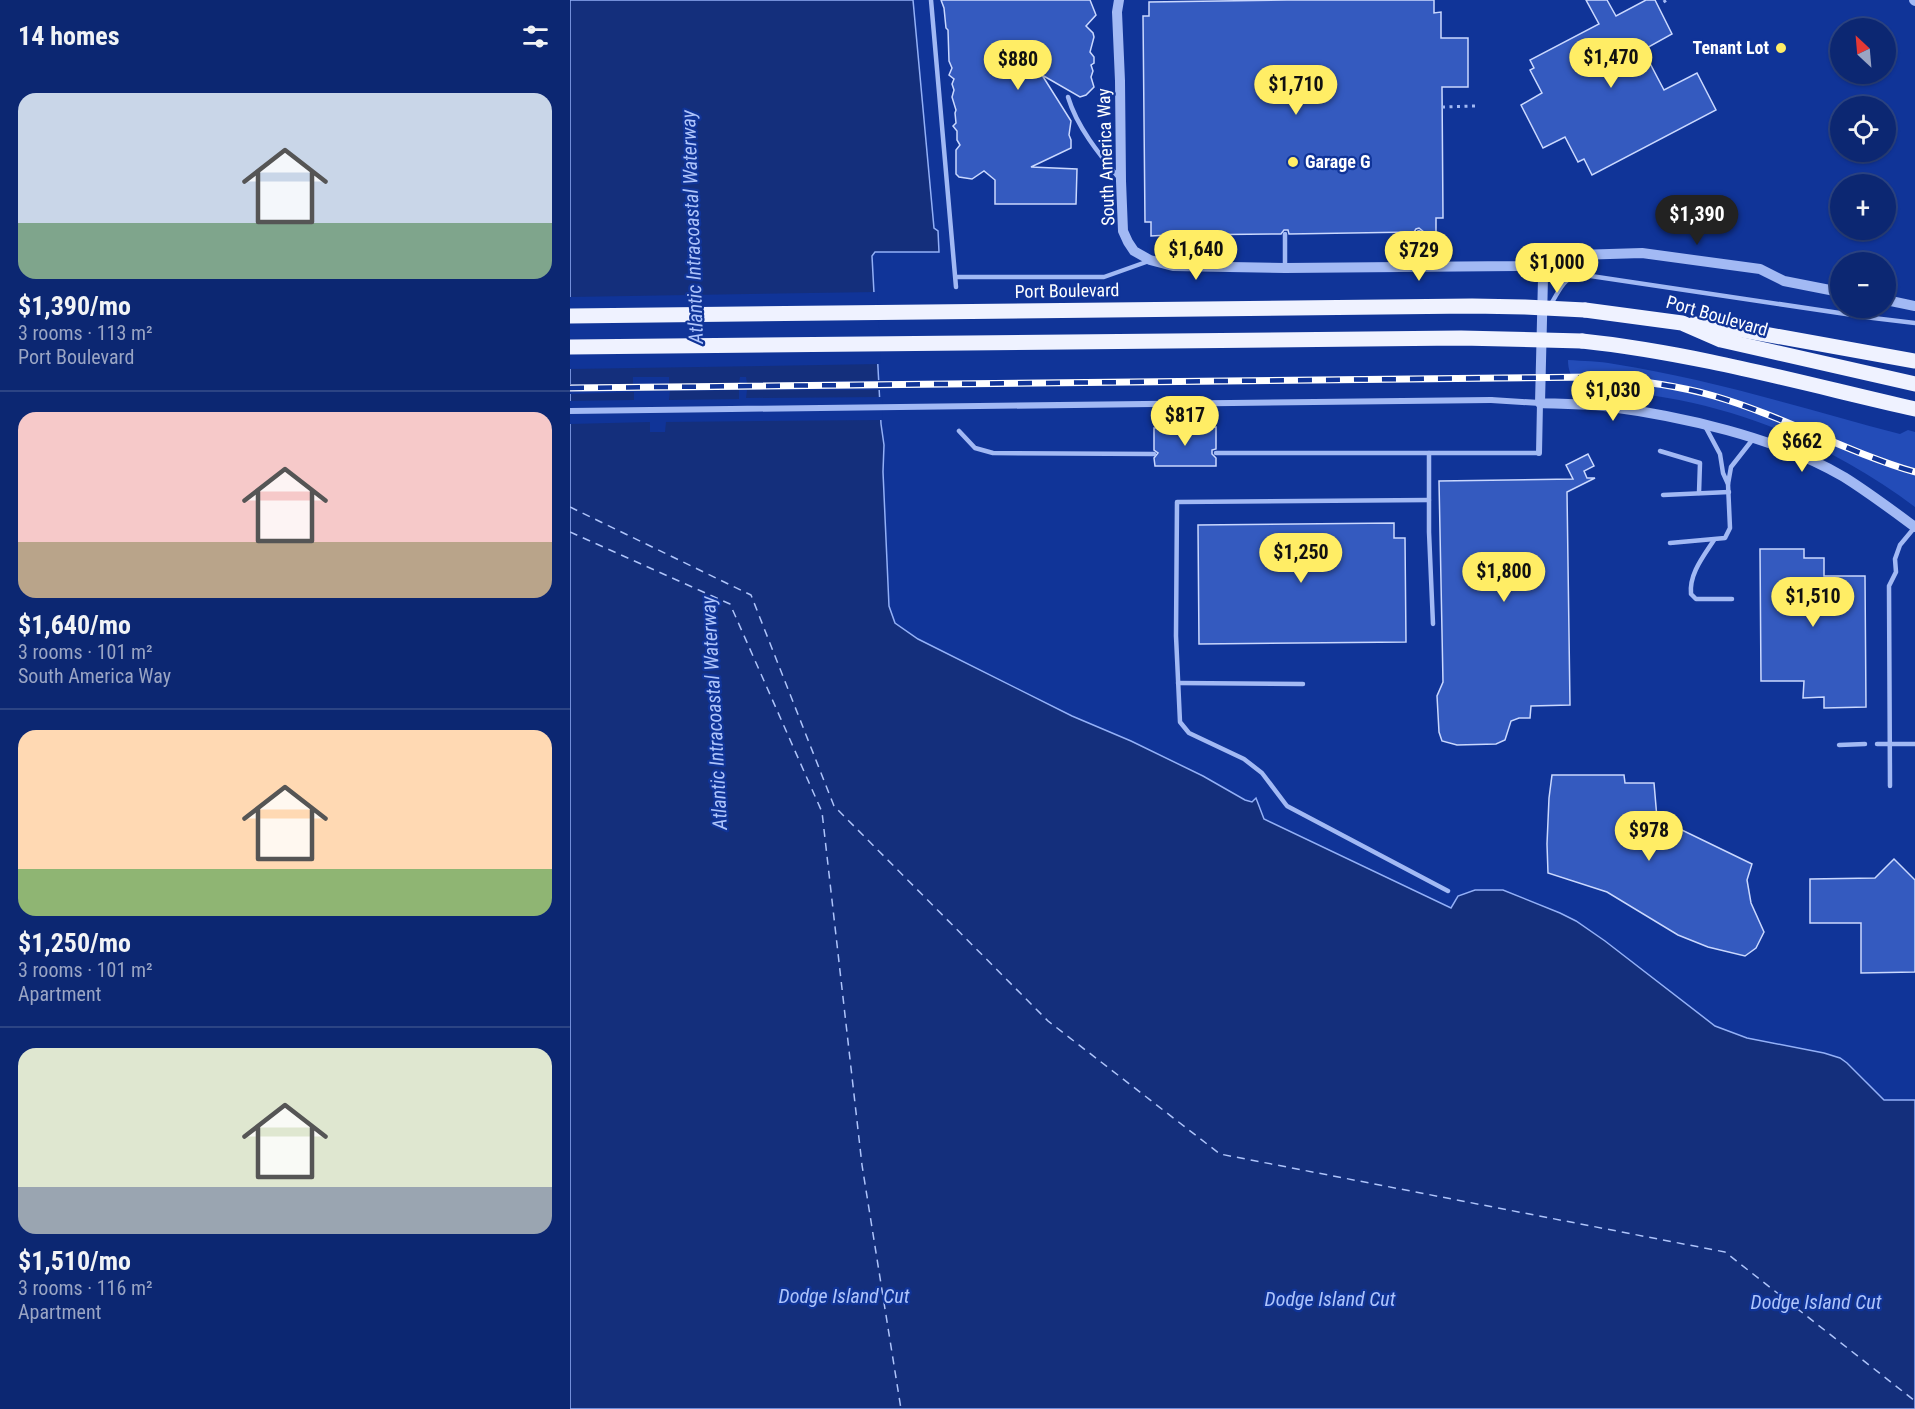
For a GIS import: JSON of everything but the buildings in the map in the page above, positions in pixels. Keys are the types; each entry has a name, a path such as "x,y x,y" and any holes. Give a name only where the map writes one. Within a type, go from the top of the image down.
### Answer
{"main road":[{"name":"Port Boulevard","path":"570,316 1472,306 1585,310 1682,323 1721,340 1915,384"},
{"path":"1682,323 1720,326 1915,361"},
{"path":"570,347 1461,338 1582,341 1629,346 1697,358 1915,409"}],"street":[{"name":"South America Way","path":"1119,0 1117,12 1123,231 1134,251 1150,260 1173,266 1420,268 1517,266 1577,255 1642,253 1760,270 1784,281 1830,290"},
{"path":"1539,453 1543,278 1551,261"},
{"path":"1896,302 1915,306"},
{"path":"570,411 1491,400 1603,406 1704,425 1793,452 1843,477 1915,527"}],"lane":[{"path":"931,0 956,287"},
{"path":"1068,97 1077,118 1103,159 1121,181"},
{"path":"1419,232 1420,268"},
{"path":"1285,234 1285,268"},
{"path":"1172,235 1173,266"},
{"path":"956,277 1104,277 1150,260"},
{"path":"1542,319 1565,281 1584,275 1861,317 1915,323"},
{"path":"1670,543 1725,538 1730,528 1728,484 1723,473 1720,454 1704,425"},
{"path":"959,431 975,448 993,453 1154,454"},
{"path":"1728,484 1731,467 1753,439"},
{"path":"1660,451 1700,463 1699,493"},
{"path":"1216,453 1539,453"},
{"path":"1429,453 1433,624"},
{"path":"1663,495 1730,492"},
{"path":"1429,500 1177,502 1178,683 1180,722 1189,733 1244,759 1262,773 1287,806 1448,891"},
{"path":"1890,786 1889,586 1896,572 1895,559 1900,545 1915,527"},
{"path":"1714,540 1700,561 1690,585 1690,594 1696,599 1732,599"},
{"path":"1178,683 1303,684"},
{"path":"1839,745 1864,744"},
{"path":"1877,744 1915,744"}],"path":[{"path":"1664,0 1667,5"},
{"path":"1442,107 1475,106"}],"shaded area":[{"path":"1568,360 1608,363 1650,370 1758,395 1900,434 1908,430 1915,432 1915,507 1861,471 1803,440 1711,407 1583,385 1572,377"}],"water":[{"path":"570,0 913,0 934,228 938,231 939,252 875,252 872,256 884,445 883,472 889,606 895,623 918,639 1072,716 1131,741 1203,776 1245,800 1252,802 1256,798 1264,819 1451,908 1458,896 1475,890 1503,890 1560,913 1605,941 1715,1026 1747,1038 1840,1058 1884,1100 1915,1100 1915,1409 570,1409"}],"pier":[{"path":"877,292 881,364 570,369 570,297"},
{"path":"633,377 669,377 669,384 739,383 740,377 746,377 747,383 881,380 882,390 747,390 746,398 882,397 883,420 666,422 665,432 650,432 650,422 570,424 570,401 634,400 634,392 570,394 570,384 633,385","holes":["739,390 739,399 669,400 670,391"]}],"ferry route":[{"path":"570,507 751,595 834,806 1048,1021 1220,1154 1725,1252 1915,1401"},
{"path":"570,532 730,604 822,812 862,1165 901,1409"}],"railway":[{"path":"570,388 1596,377 1656,384 1714,396 1915,472"}],"place":[{"name":"Tenant Lot","path":"1781,48"},
{"name":"Garage G","path":"1293,162"}],"water label":[{"name":"Atlantic Intracoastal Waterway","path":"692,227"},
{"name":"Atlantic Intracoastal Waterway","path":"714,713"},
{"name":"Dodge Island Cut","path":"844,1296"},
{"name":"Dodge Island Cut","path":"1330,1299"},
{"name":"Dodge Island Cut","path":"1816,1302"}]}
